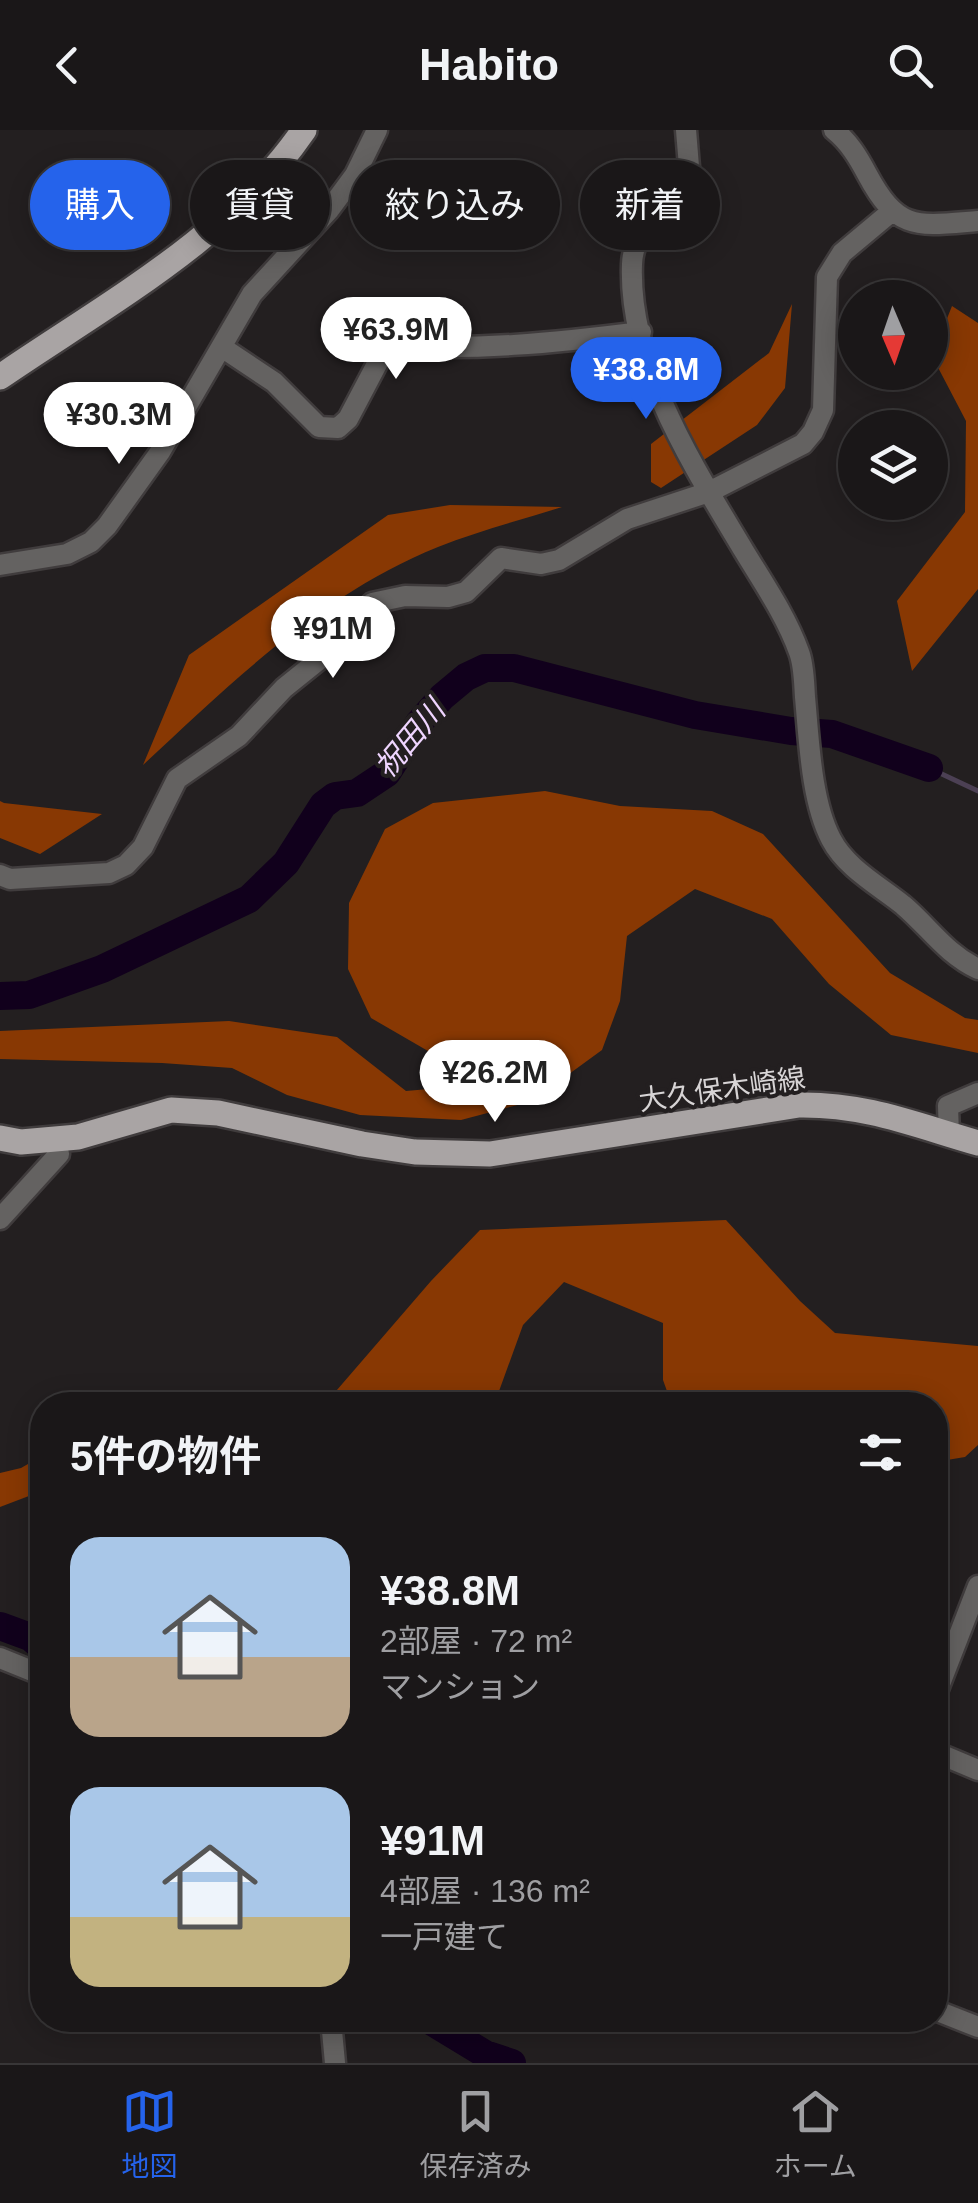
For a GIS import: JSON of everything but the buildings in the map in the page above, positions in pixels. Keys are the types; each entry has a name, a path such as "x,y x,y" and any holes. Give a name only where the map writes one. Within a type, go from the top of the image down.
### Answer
{"main road":[{"path":"0,378 204,237 279,167 304,130"},
{"name":"大久保木崎線","path":"0,1138 78,1138 171,1110 218,1113 415,1152 490,1154 799,1105 834,1105 865,1109 978,1143"}],"street":[{"path":"0,565 66,554 91,542 107,526 160,452 252,294 330,210 377,130"},
{"path":"686,130 692,203 685,212 649,228 635,249 632,263 640,332 666,407 709,492 788,624 801,657 817,794 836,848 905,907 941,945 978,968"},
{"path":"834,130 856,153 891,212 909,222 978,221"},
{"path":"0,875 10,879 110,873 126,866 143,847 177,779 239,736 284,688 335,647 372,603 405,596 448,597 466,592 501,558 542,564 559,560 627,519 709,492 803,444 823,410 826,277 842,253 891,212"},
{"path":"222,348 274,382 319,427 338,428 348,420 387,345 538,345 640,332"},
{"path":"949,1135 948,1106 978,1092"},
{"path":"0,1219 58,1154 56,1140"},
{"path":"948,1664 978,1586"},
{"path":"0,1658 30,1671"},
{"path":"948,1757 978,1770"},
{"path":"948,2015 978,2028"},
{"path":"332,2032 335,2063"}],"shaded area":[{"path":"792,304 785,388 757,425 661,488 651,482 651,444 769,353"},
{"path":"952,306 978,323 978,589 912,671 897,601 965,512 966,421 948,387 948,316"},
{"path":"450,505 562,507 438,547 356,589 281,642 143,765 189,655 388,515"},
{"path":"545,791 620,806 712,811 763,834 890,973 965,1018 978,1020 978,1053 891,1035 829,984 772,919 695,889 627,936 620,1001 602,1050 532,1101 461,1120 360,1115 287,1095 232,1068 0,1059 0,1031 229,1021 337,1037 406,1091 485,1084 371,1018 348,969 349,903 385,829 433,803"},
{"path":"0,801 102,814 40,854 0,838"},
{"path":"726,1220 835,1333 978,1346 978,1445 965,1457 948,1460 948,1392 667,1392 663,1380 663,1323 564,1282 523,1325 499,1392 335,1392 480,1230"},
{"path":"30,1463 30,1496 0,1507 0,1473"}],"waterway":[{"name":"祝田川","path":"0,996 29,995 102,969 249,899 286,863 323,805 335,796 357,793 387,773 419,723 442,697 466,677 485,668 514,668 695,715 832,734 929,768"},
{"path":"929,768 978,791"},
{"path":"0,1626 30,1637"},
{"path":"449,2032 485,2054 512,2063"}]}
